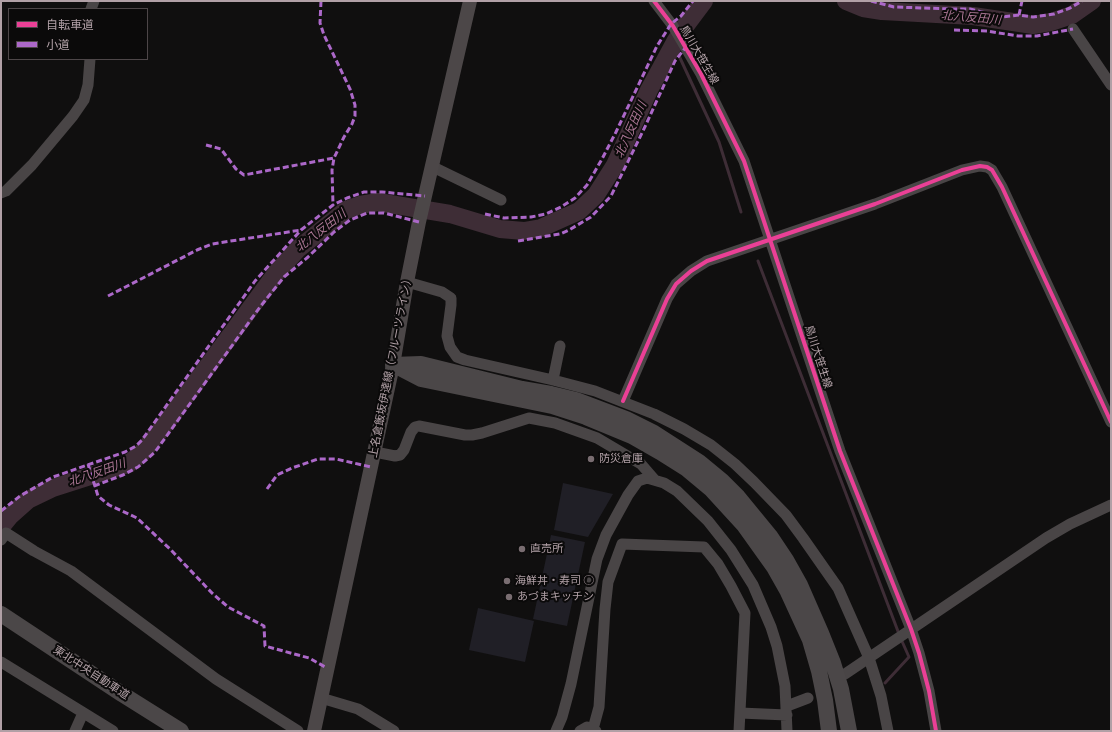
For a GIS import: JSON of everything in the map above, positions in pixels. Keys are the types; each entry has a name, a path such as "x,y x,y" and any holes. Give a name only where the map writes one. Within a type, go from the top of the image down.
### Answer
{"highway":[{"path":"393,364 421,364 522,389 576,400 626,419 654,433 699,462 722,481 754,515 786,560 800,585 822,633 841,689 849,731"},
{"path":"393,364 421,379 552,406 586,417 632,436 660,452 687,469 710,488 729,507 760,546 774,566 794,605 810,640 819,671 829,731"},
{"name":"東北中央自動車道","path":"1,614 181,731"},
{"path":"822,633 835,689 840,731"},
{"path":"819,671 822,710 821,731"}],"main road":[{"name":"上名倉飯坂伊達線（フルーツライン）","path":"314,731 375,452 424,200 470,1"}],"street":[{"name":"鳥川大笹生線","path":"654,1 673,26 701,74 744,162 840,451 919,652 936,731"},
{"path":"1073,29 1111,85"},
{"path":"1,193 6,191 32,165 65,126 84,100 88,85 90,60"},
{"path":"623,401 666,299 676,284 691,271 707,261 875,204 962,170 972,167 987,166 992,170 1002,187 1111,422"},
{"path":"432,167 501,200"},
{"path":"407,282 442,292 451,298 447,336 450,347 457,357 554,380 595,391 623,401 684,429 711,445 734,464 769,497 803,538 838,588 869,658 888,731"},
{"path":"554,380 560,346"},
{"path":"375,452 395,456 400,455 404,450 411,432 415,427 419,426 472,435 529,418 555,423 597,438 641,464 654,479"},
{"path":"561,730 597,559 606,534 626,500 638,481 647,478 664,483 677,491 708,521 731,550 749,579 763,605 777,646 785,686 787,731"},
{"path":"845,674 1046,538 1070,524 1111,505"},
{"path":"1,540 6,533 34,551 71,571 216,679 298,731"},
{"path":"580,731 587,727 595,730 599,707 608,582 622,544 704,547 718,564 745,613 739,731"},
{"path":"1,662 113,731"},
{"path":"321,698 358,709 394,731"},
{"path":"740,713 787,711 808,698"},
{"path":"75,731 83,713"}],"shaded area":[{"path":"563,483 613,494 588,537 554,530"},
{"path":"551,535 585,542 567,626 533,619"},
{"path":"478,608 534,621 525,662 469,650"}],"waterway":[{"name":"北八反田川","path":"1,527 10,516 28,500 53,488 128,464 141,454 163,427 277,272 298,249 346,210 360,205 378,202 450,214 500,229 524,231 541,228 579,211 596,195 615,165 649,90 675,42 704,1"},
{"name":"北八反田川","path":"846,1 863,8 882,11 973,16 1033,25 1051,22 1072,15 1092,1"},
{"path":"674,45 719,142 741,212"},
{"path":"758,261 899,634"},
{"path":"885,683 909,657 901,639"}],"marked path":[{"path":"321,1 320,23 324,35 350,89 355,105 355,116 352,124 334,158 332,170 333,205"},
{"path":"485,214 504,218 531,217 546,214 575,198 587,185 602,159 657,46 671,24 681,16 693,1"},
{"path":"871,1 894,7 970,9 1001,17 1019,15 1033,17 1054,14 1070,8 1082,1"},
{"path":"1019,15 1022,1"},
{"path":"954,30 987,31 1018,36 1037,36 1073,29"},
{"path":"518,241 560,234 569,230 591,217 611,196 675,61 686,47"},
{"path":"206,145 221,149 236,169 244,175 334,158"},
{"path":"1,511 20,496 53,477 125,452 136,446 142,440 255,281 301,230 333,205 364,192 425,196"},
{"path":"94,486 123,475 138,467 155,452 260,307 284,277 334,232 350,220 367,213 384,213 419,222"},
{"path":"108,296 197,250 212,244 301,230"},
{"path":"267,489 277,475 318,459 336,459 371,467"},
{"path":"88,464 98,496 109,505 137,518 228,607 264,626 265,646 309,658 327,668"}],"cycle path":[{"path":"654,1 673,26 701,74 744,161 840,451 911,629 929,691 936,731"},
{"path":"623,401 667,299 676,284 691,271 707,261 875,204 962,170 980,166 987,167 992,170 1002,187 1111,422"}],"place":[{"name":"防災倉庫","path":"591,459"},
{"name":"直売所","path":"522,549"},
{"name":"海鮮丼・寿司 ○","path":"507,581"},
{"name":"あづまキッチン","path":"509,597"}]}
